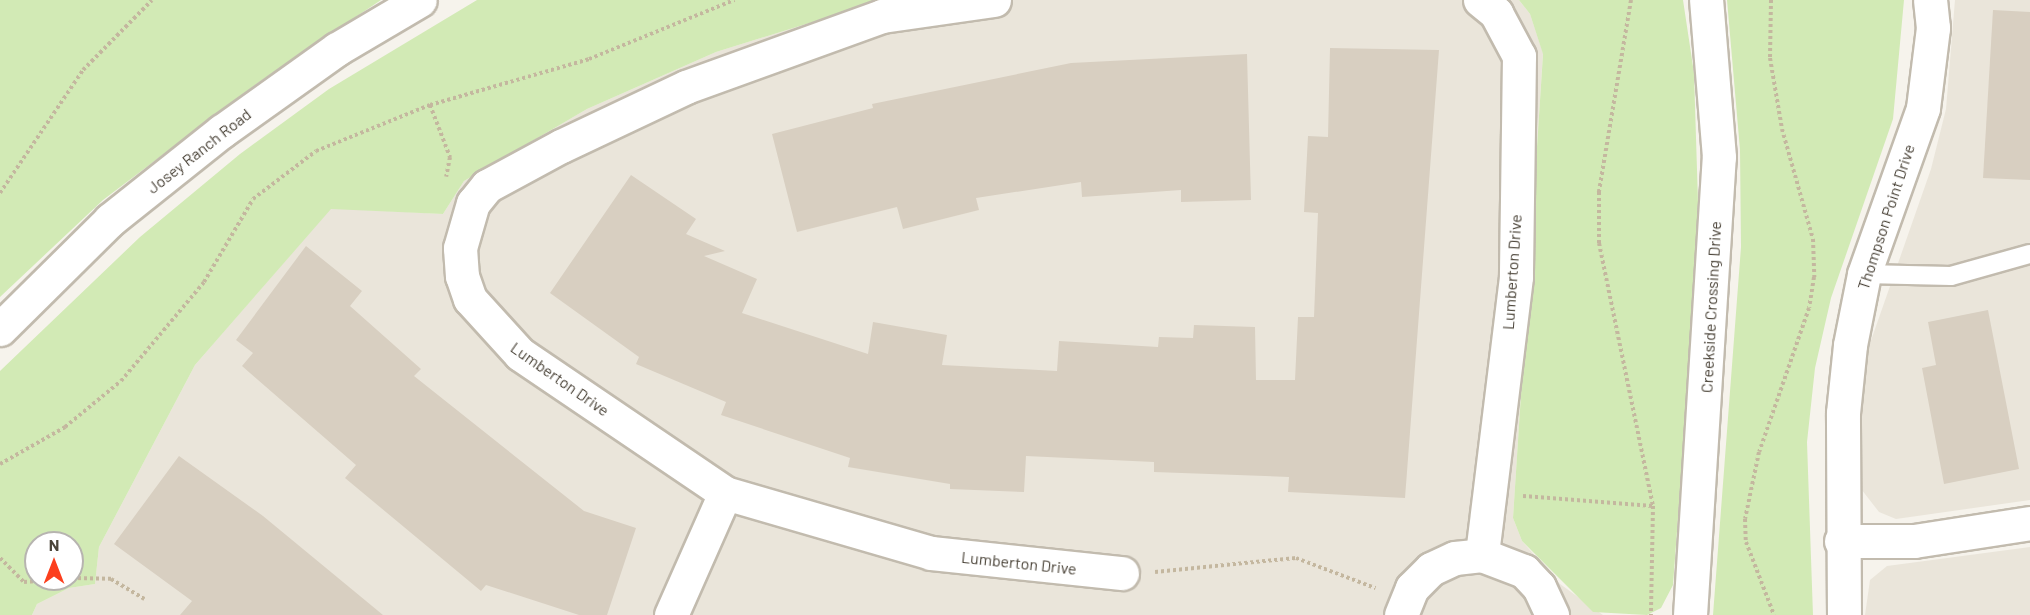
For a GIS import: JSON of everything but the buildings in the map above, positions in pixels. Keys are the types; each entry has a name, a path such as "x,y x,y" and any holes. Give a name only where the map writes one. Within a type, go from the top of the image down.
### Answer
{"street":[{"name":"Josey Ranch Road","path":"0,328 110,220 222,131 337,49 420,0"},
{"name":"Lumberton Drive","path":"994,0 882,16 686,87 487,186 473,203 460,248 462,276 470,299 496,332 725,493 931,553 1122,573"},
{"name":"Lumberton Drive","path":"1480,0 1496,13 1519,56 1515,277 1482,555"},
{"name":"Creekside Crossing Drive","path":"1690,615 1719,157 1706,0"},
{"name":"Thompson Point Drive","path":"1844,615 1841,541 1843,413 1864,274 1923,108 1933,28 1930,0"},
{"path":"671,615 725,493"},
{"path":"1841,541 1914,541 2030,524"},
{"path":"1403,609 1431,569 1455,558 1482,555 1524,571 1539,587 1552,615"}],"lane":[{"path":"1864,274 1951,276 2030,254"}],"path":[{"path":"0,193 83,70 152,0"},
{"path":"0,464 64,427 121,381 204,282 253,199 279,175 316,151 430,105 589,59 734,0"},
{"path":"1631,0 1599,192 1599,243 1653,506 1651,615"},
{"path":"1772,0 1770,58 1782,129 1813,239 1814,277 1809,308 1759,452 1745,519 1749,551 1774,615"},
{"path":"430,105 450,157 442,189"},
{"path":"1489,494 1653,506"},
{"path":"0,558 24,582"},
{"path":"1122,573 1296,558 1343,572 1403,609"},
{"path":"84,578 111,579 144,599"}],"shaded area":[{"path":"883,0 1519,0 1530,14 1543,53 1513,518 1522,541 1560,584 1603,615 32,615 37,604 63,591 84,591 84,586 95,584 99,547 195,365 331,208 443,214 464,181 587,109 716,52"},
{"path":"1955,0 2030,0 2030,500 1896,519 1879,512 1858,485 1859,418 1868,349 1931,169 1946,109"},
{"path":"2030,547 2030,615 1865,615 1870,580 1887,566"}],"green space":[{"path":"0,0 381,0 259,82 103,200 0,297"},
{"path":"477,0 883,0 716,52 587,109 464,181 443,214 331,209 195,365 99,547 95,584 84,586 84,531 24,531 24,591 63,591 37,604 32,615 0,615 0,371 140,237 240,154 329,89"},
{"path":"1519,0 1683,0 1694,73 1698,202 1690,357 1673,585 1661,608 1647,615 1593,612 1522,541 1513,518 1543,54 1530,14"},
{"path":"1727,0 1904,0 1893,119 1831,298 1815,368 1807,442 1813,615 1713,615 1741,247 1740,150"}]}
